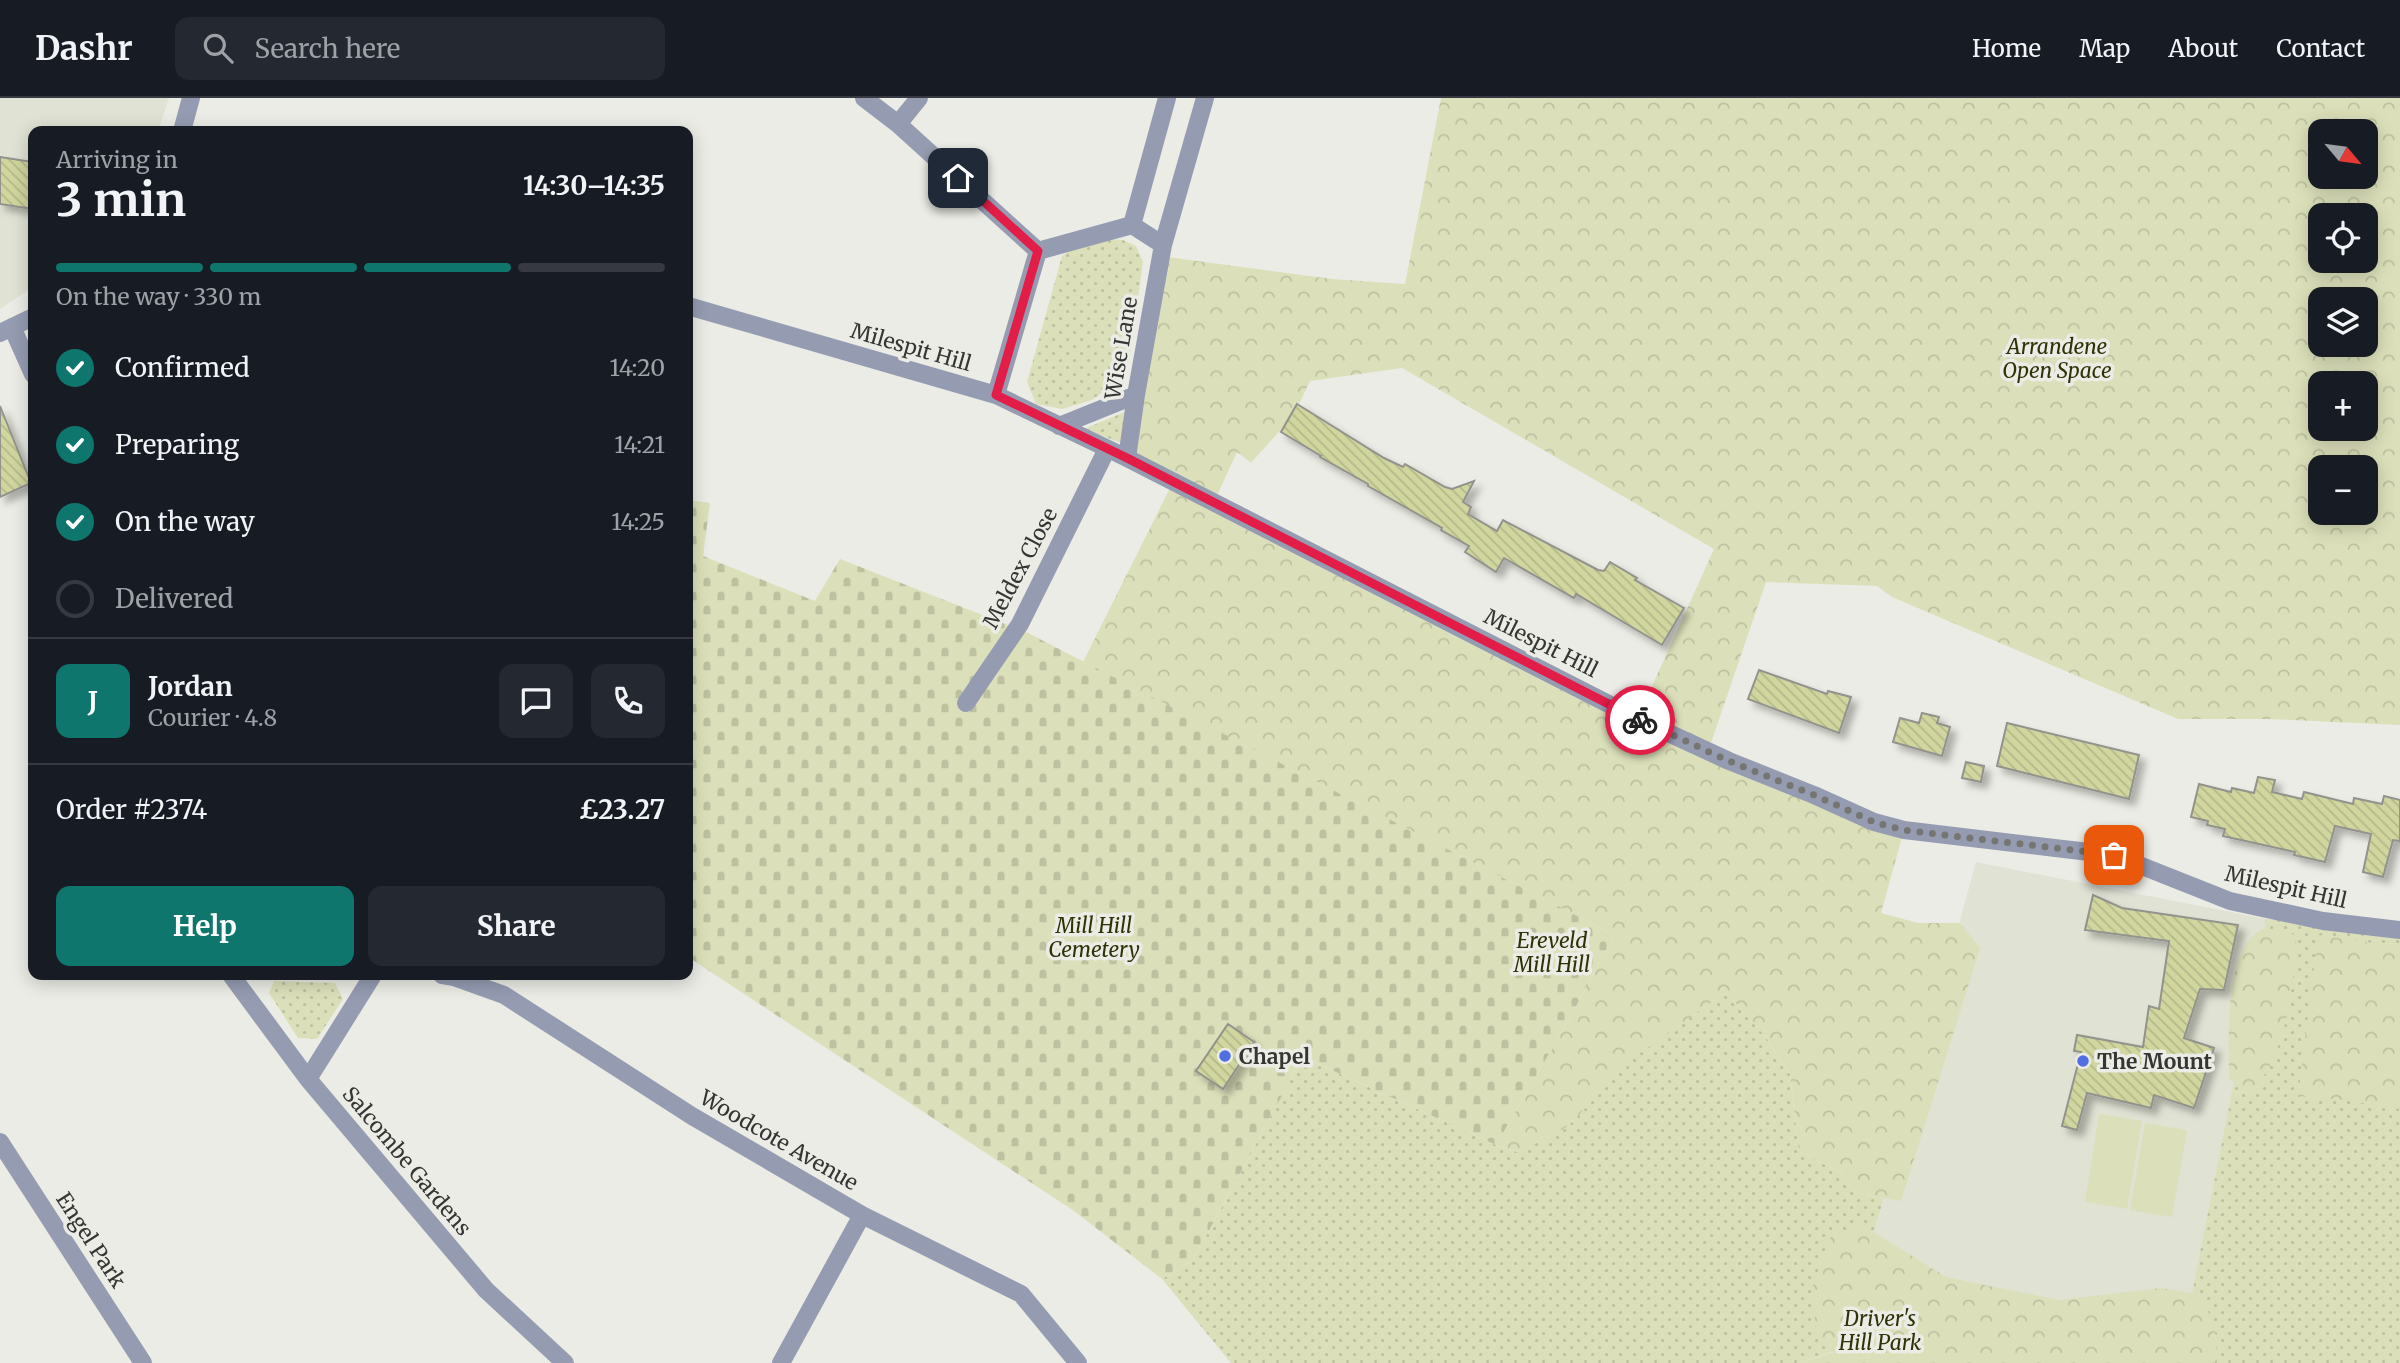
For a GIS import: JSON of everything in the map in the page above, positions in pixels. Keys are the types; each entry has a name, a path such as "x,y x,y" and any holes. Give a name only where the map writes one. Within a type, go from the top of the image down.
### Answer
{"street":[{"path":"183,126 191,98"},
{"path":"864,98 898,124 1038,251"},
{"path":"898,124 919,98"},
{"path":"1132,225 1167,98"},
{"name":"Wise Lane","path":"1127,458 1163,246 1205,98"},
{"path":"1038,251 1132,225 1163,246"},
{"path":"996,395 1038,251"},
{"name":"Milespit Hill","path":"693,307 996,395 1127,458 1636,718 1729,761 1874,822 1903,830 2114,855 2230,901 2323,921 2400,930"},
{"path":"28,319 6,330 28,366"},
{"path":"1059,426 1136,396"},
{"name":"Meldex Close","path":"966,703 1020,624 1107,449"},
{"name":"Salcombe Gardens","path":"235,980 308,1079 486,1290 565,1363"},
{"path":"308,1079 370,980"},
{"name":"Woodcote Avenue","path":"462,980 504,995 692,1116 862,1215 1021,1294 1077,1363"},
{"name":"Engel Park","path":"0,1142 143,1363"},
{"path":"781,1363 862,1215"}],"shaded area":[{"path":"0,98 169,98 160,126 28,126 28,290 0,309"},
{"name":"The Mount","path":"1976,862 2266,919 2274,924 2184,1334 1855,1294"}],"green space":[{"name":"Arrandene Open Space","path":"1441,98 2400,98 2400,725 2271,719 2178,719 1892,597 1877,586 1766,582 1710,746 1639,715 1714,549 1402,368 1310,381 1294,415 1251,463 1237,452 1214,502 1636,718 1904,830 1881,913 1918,923 1960,923 1980,948 1901,1201 1855,1193 1840,1172 1799,1151 1790,1074 1765,1036 1726,992 1636,1056 1567,1127 1517,1152 1496,1145 1614,935 1083,662 1173,482 1128,459 1160,256 1332,279 1405,284"},
{"path":"1091,238 1123,240 1136,246 1143,262 1129,362 1121,379 1092,400 1062,409 1036,404 1027,382 1062,256"},
{"path":"1127,411 1124,444 1084,429"},
{"name":"Mill Hill Cemetery","path":"693,501 710,503 703,556 815,601 840,559 1028,633 1614,935 1496,1145 1303,1057 1193,1260 1162,1279 1074,1211 693,960"},
{"path":"2266,919 2400,931 2400,1363 2180,1363"},
{"path":"2265,928 2296,935 2293,975 2280,1041 2272,1062 2249,1094 2229,1079 2231,995 2242,953 2251,937"},
{"path":"2318,935 2400,947 2400,1109 2298,1096"},
{"path":"274,981 335,983 343,999 317,1039 298,1038 269,993"},
{"path":"1726,992 1765,1036 1790,1074 1799,1151 1840,1172 1855,1193 1884,1198 1855,1294 1842,1349 1797,1363 1231,1363 1162,1279 1193,1260 1303,1057 1496,1145 1517,1152 1567,1127 1635,1056"},
{"path":"2099,1114 2142,1121 2127,1209 2085,1202"},
{"path":"2145,1123 2187,1130 2172,1217 2130,1210"},
{"name":"Driver's Hill Park","path":"1861,1224 1946,1277 2059,1300 2161,1288 2203,1295 2217,1339 2215,1363 1797,1363 1834,1352 1816,1337 1813,1286 1831,1236"}],"building":[{"path":"0,157 28,161 28,208 0,204"},
{"path":"1297,404 1384,458 1403,467 1405,464 1445,487 1452,489 1474,481 1463,502 1471,507 1468,514 1497,531 1503,520 1598,570 1604,571 1610,562 1684,608 1662,645 1576,594 1574,598 1504,558 1496,572 1465,552 1469,546 1441,530 1442,528 1281,432"},
{"path":"0,406 28,476 28,484 0,497"},
{"path":"1759,670 1827,694 1828,691 1851,697 1839,733 1748,699"},
{"path":"1922,713 1939,717 1937,723 1950,727 1942,756 1893,742 1900,718 1919,723"},
{"path":"2007,723 2139,755 2129,799 1997,766"},
{"path":"1966,762 1984,766 1981,782 1962,778"},
{"path":"2258,777 2275,780 2272,792 2302,799 2304,792 2353,804 2354,798 2382,804 2384,796 2400,800 2400,841 2393,840 2383,877 2363,872 2371,834 2335,826 2325,862 2294,855 2295,852 2223,836 2225,829 2207,825 2208,821 2191,817 2199,784 2231,792 2232,788 2254,793"},
{"path":"2093,895 2122,908 2238,925 2224,990 2200,989 2184,1038 2214,1048 2194,1108 2154,1095 2151,1108 2087,1093 2077,1130 2062,1126 2081,1052 2074,1051 2077,1035 2143,1047 2149,1006 2159,1009 2169,941 2085,930"},
{"name":"Chapel","path":"1228,1024 1254,1042 1223,1089 1196,1071"}],"way so far":[{"path":"1640,720 1874,822 1903,830 2114,855"}],"place":[{"name":"Chapel","path":"1225,1056"},
{"name":"The Mount","path":"2083,1061"}],"route":[{"path":"958,178 1038,251 996,395 1127,458 1640,720"}],"park label":[{"name":"Ereveld Mill Hill","path":"1552,952"}]}
